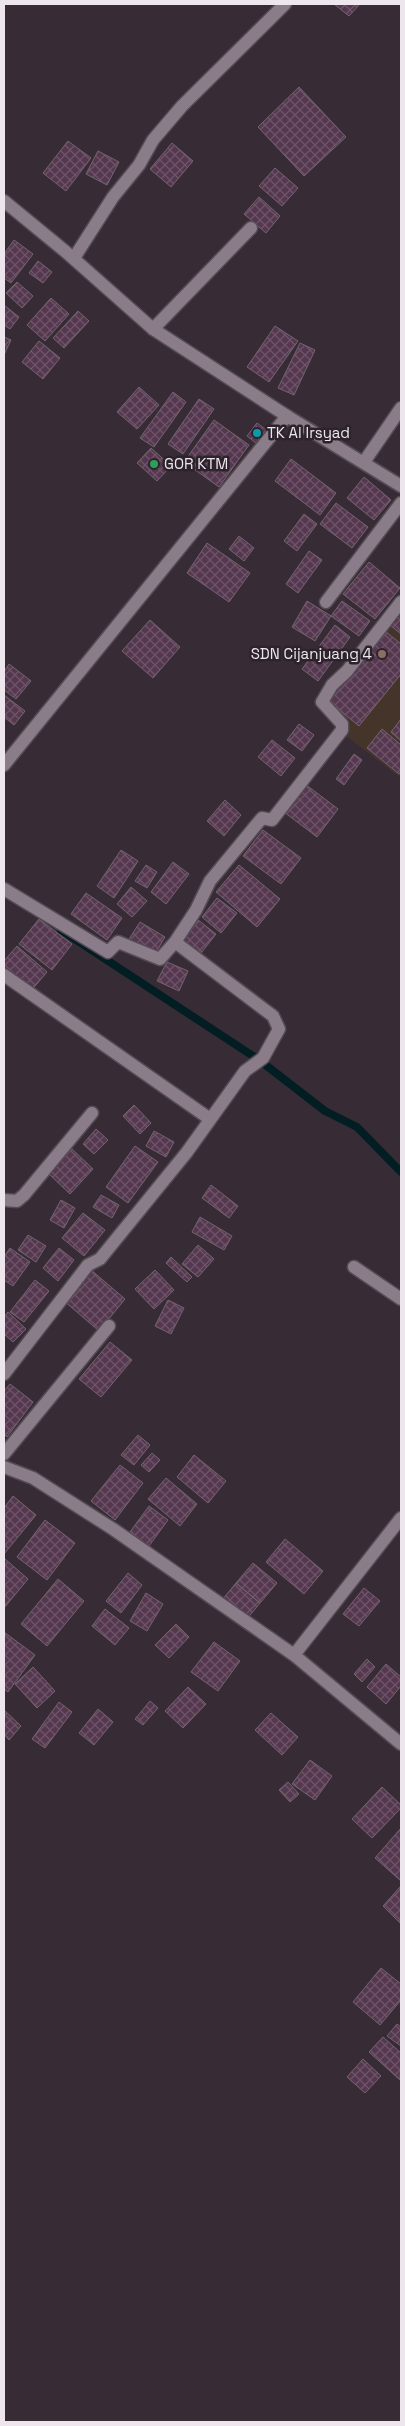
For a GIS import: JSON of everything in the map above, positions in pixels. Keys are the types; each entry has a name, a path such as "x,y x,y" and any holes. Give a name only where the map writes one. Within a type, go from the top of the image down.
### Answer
{"street":[{"path":"74,258 113,197 139,165 153,140 182,106 285,4"},
{"path":"4,201 74,258 153,329 287,416 401,486"},
{"path":"153,329 250,228"},
{"path":"364,462 401,408"},
{"path":"6,757 287,416"},
{"path":"326,602 401,503"},
{"path":"4,889 108,952 118,942 160,959 175,942 196,910 210,881 262,818 272,820 342,730 342,724 322,702 332,685 347,671 401,602"},
{"path":"4,1374 88,1265 100,1259 187,1152 246,1071 263,1058 279,1029 273,1016 175,942"},
{"path":"4,975 210,1119"},
{"path":"4,1200 16,1201 24,1196 92,1113"},
{"path":"354,1267 401,1299"},
{"path":"4,1454 109,1326"},
{"path":"4,1467 33,1478 113,1529 294,1655 401,1744"},
{"path":"294,1655 401,1518"}],"shaded area":[{"name":"SDN Cijanjuang 4","path":"401,606 401,778 345,735 348,727 325,701"}],"building":[{"path":"334,4 360,4 349,16"},
{"path":"299,87 346,137 304,176 258,127"},
{"path":"68,141 91,158 66,191 43,173"},
{"path":"172,143 193,161 171,187 150,169"},
{"path":"98,151 119,162 107,185 86,174"},
{"path":"275,168 298,188 282,206 259,186"},
{"path":"259,197 280,216 266,233 244,214"},
{"path":"14,240 33,254 11,283 4,278 4,254"},
{"path":"38,261 52,272 43,283 29,273"},
{"path":"17,282 33,296 22,308 6,293"},
{"path":"51,298 69,314 45,341 27,325"},
{"path":"4,305 19,317 10,329 4,325"},
{"path":"78,311 89,321 64,348 53,338"},
{"path":"275,326 298,341 269,382 247,367"},
{"path":"4,337 11,340 4,355"},
{"path":"39,341 60,358 43,379 22,362"},
{"path":"300,343 315,350 294,395 278,388"},
{"path":"139,387 159,405 137,429 117,412"},
{"path":"173,392 186,402 154,447 140,438"},
{"path":"199,399 214,409 183,454 168,444"},
{"path":"214,420 249,445 219,487 184,462"},
{"name":"TK Al Irsyad","path":"257,423 266,430 256,443 247,436"},
{"name":"GOR KTM","path":"151,448 171,466 157,481 137,463"},
{"path":"291,459 336,493 320,515 275,481"},
{"path":"364,477 391,500 374,520 347,498"},
{"path":"336,503 368,527 352,548 320,524"},
{"path":"304,514 317,524 297,551 284,541"},
{"path":"239,536 254,548 244,561 229,549"},
{"path":"207,543 250,573 229,602 187,573"},
{"path":"309,551 322,560 298,593 286,584"},
{"path":"369,562 400,588 375,619 343,594"},
{"path":"307,601 331,616 315,641 292,627"},
{"path":"342,601 370,621 359,636 331,616"},
{"path":"401,611 401,634 390,625"},
{"path":"150,620 180,647 153,678 122,651"},
{"path":"335,625 350,637 318,681 302,669"},
{"path":"385,631 401,644 401,674 359,726 328,701"},
{"path":"9,664 31,681 16,699 4,690 4,672"},
{"path":"4,695 25,711 14,725 4,717"},
{"path":"401,719 401,741 391,732"},
{"path":"299,724 314,735 302,751 287,740"},
{"path":"382,729 401,745 401,772 399,774 367,748"},
{"path":"272,740 295,758 281,776 258,757"},
{"path":"354,754 362,760 344,785 336,779"},
{"path":"305,784 338,809 317,837 284,812"},
{"path":"225,800 241,815 224,836 207,821"},
{"path":"263,830 301,858 281,884 243,856"},
{"path":"121,850 138,861 114,898 97,886"},
{"path":"173,862 189,874 166,904 151,892"},
{"path":"146,865 157,872 147,888 135,881"},
{"path":"239,865 280,899 257,927 216,892"},
{"path":"131,887 147,901 132,917 117,904"},
{"path":"86,893 122,918 107,940 71,914"},
{"path":"217,898 237,913 221,933 202,917"},
{"path":"39,919 72,944 52,970 19,944"},
{"path":"198,920 216,934 198,957 181,944"},
{"path":"140,922 165,937 155,954 129,939"},
{"path":"17,946 47,972 30,992 4,970 4,961"},
{"path":"167,962 188,971 179,991 157,981"},
{"path":"134,1105 151,1123 140,1134 123,1116"},
{"path":"96,1129 108,1140 94,1154 83,1144"},
{"path":"154,1131 174,1142 166,1157 146,1146"},
{"path":"135,1146 158,1162 128,1203 106,1187"},
{"path":"72,1149 93,1169 70,1194 49,1174"},
{"path":"211,1185 238,1206 229,1218 202,1198"},
{"path":"101,1195 119,1205 112,1218 93,1207"},
{"path":"61,1200 75,1208 64,1228 50,1220"},
{"path":"83,1213 105,1230 84,1256 62,1238"},
{"path":"200,1217 232,1236 224,1250 192,1232"},
{"path":"28,1235 46,1246 36,1262 18,1250"},
{"path":"198,1245 214,1259 198,1277 182,1264"},
{"path":"10,1248 30,1262 13,1286 4,1280 4,1257"},
{"path":"59,1248 74,1260 58,1281 43,1268"},
{"path":"171,1257 192,1277 187,1282 166,1263"},
{"path":"90,1269 125,1299 99,1331 63,1300"},
{"path":"155,1270 174,1290 154,1309 135,1289"},
{"path":"35,1280 49,1291 24,1322 10,1312"},
{"path":"168,1300 184,1308 171,1334 155,1326"},
{"path":"8,1312 26,1329 13,1342 4,1334 4,1317"},
{"path":"110,1342 132,1360 101,1397 79,1379"},
{"path":"10,1384 33,1402 7,1437 4,1434 4,1391"},
{"path":"138,1435 150,1445 134,1465 121,1455"},
{"path":"152,1453 160,1460 149,1472 141,1465"},
{"path":"194,1455 226,1481 208,1503 177,1477"},
{"path":"120,1465 143,1483 115,1520 91,1501"},
{"path":"166,1478 197,1504 180,1526 148,1499"},
{"path":"13,1496 36,1515 4,1554 4,1508"},
{"path":"149,1506 168,1520 149,1546 130,1532"},
{"path":"45,1520 75,1543 47,1580 17,1557"},
{"path":"285,1539 323,1571 304,1594 266,1562"},
{"path":"5,1559 28,1579 4,1608 4,1561"},
{"path":"253,1563 277,1583 260,1603 236,1583"},
{"path":"128,1573 142,1585 121,1613 106,1601"},
{"path":"58,1579 84,1601 47,1646 21,1624"},
{"path":"236,1583 260,1603 246,1620 222,1600"},
{"path":"364,1588 380,1601 359,1626 343,1614"},
{"path":"146,1593 163,1604 147,1631 130,1621"},
{"path":"105,1609 129,1628 115,1645 92,1626"},
{"path":"176,1624 189,1637 169,1658 155,1645"},
{"path":"4,1632 35,1655 8,1692 4,1689"},
{"path":"214,1642 240,1661 218,1691 191,1672"},
{"path":"367,1659 375,1667 362,1682 354,1674"},
{"path":"386,1664 401,1677 401,1686 386,1704 367,1687"},
{"path":"33,1667 55,1691 37,1708 15,1684"},
{"path":"188,1687 206,1704 183,1728 165,1711"},
{"path":"150,1701 158,1708 143,1725 135,1719"},
{"path":"59,1702 72,1712 45,1748 32,1739"},
{"path":"98,1709 113,1722 94,1745 79,1733"},
{"path":"4,1710 21,1726 9,1740 4,1734"},
{"path":"271,1713 298,1737 282,1755 255,1730"},
{"path":"310,1760 332,1776 315,1800 292,1784"},
{"path":"288,1782 299,1794 290,1802 279,1790"},
{"path":"382,1787 401,1805 401,1808 372,1838 352,1819"},
{"path":"401,1828 401,1881 375,1858"},
{"path":"401,1888 401,1924 383,1906"},
{"path":"381,1968 401,1984 401,2000 380,2025 353,2002"},
{"path":"397,2024 401,2027 401,2046 387,2036"},
{"path":"383,2037 401,2053 400,2080 369,2052"},
{"path":"363,2059 381,2076 365,2093 347,2077"}],"waterway":[{"path":"61,930 256,1058"},
{"path":"263,1063 325,1111 357,1127 401,1172"}],"place":[{"name":"TK Al Irsyad","path":"257,433"},
{"name":"GOR KTM","path":"154,464"},
{"name":"SDN Cijanjuang 4","path":"382,654"}]}
